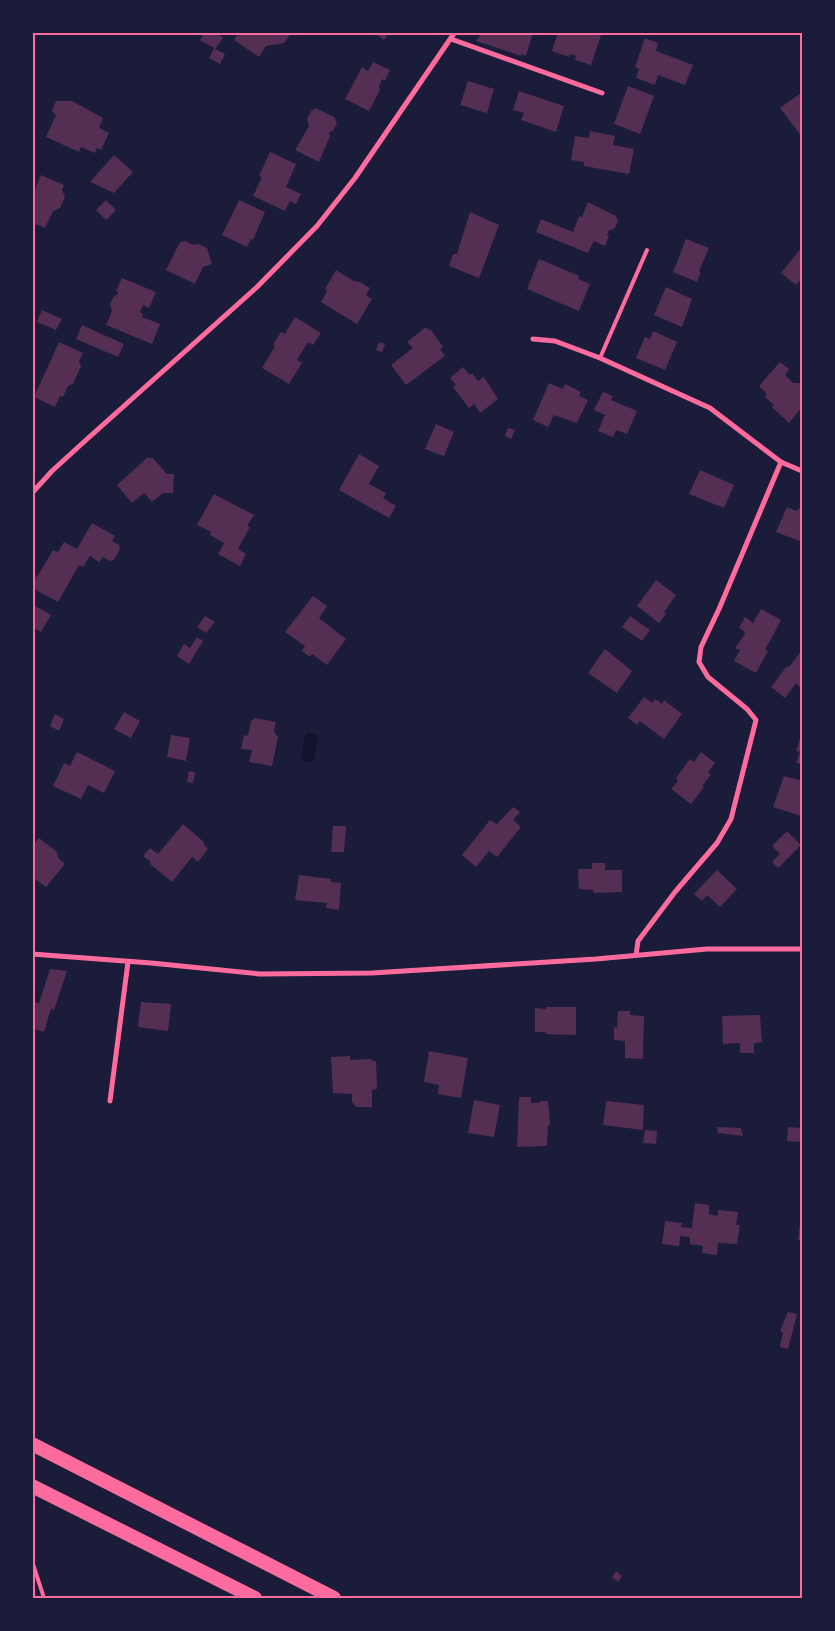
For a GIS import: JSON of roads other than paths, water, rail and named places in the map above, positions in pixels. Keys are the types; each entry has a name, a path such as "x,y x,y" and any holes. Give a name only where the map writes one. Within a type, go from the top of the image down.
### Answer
{"highway":[{"path":"32,1444 334,1598"},
{"path":"32,1486 255,1598"}],"street":[{"path":"32,493 52,471 256,287 317,226 355,178 455,32"},
{"path":"451,39 602,93"},
{"path":"533,339 555,341 600,358 710,408 781,462 802,471"},
{"path":"636,955 638,941 675,892 717,843 731,818 756,720 747,709 708,677 699,662 701,647 781,462"},
{"path":"32,954 260,974 411,971 707,949 802,948"},
{"path":"110,1101 128,962"}],"lane":[{"path":"600,358 646,250"},
{"path":"32,1561 44,1598"}]}
